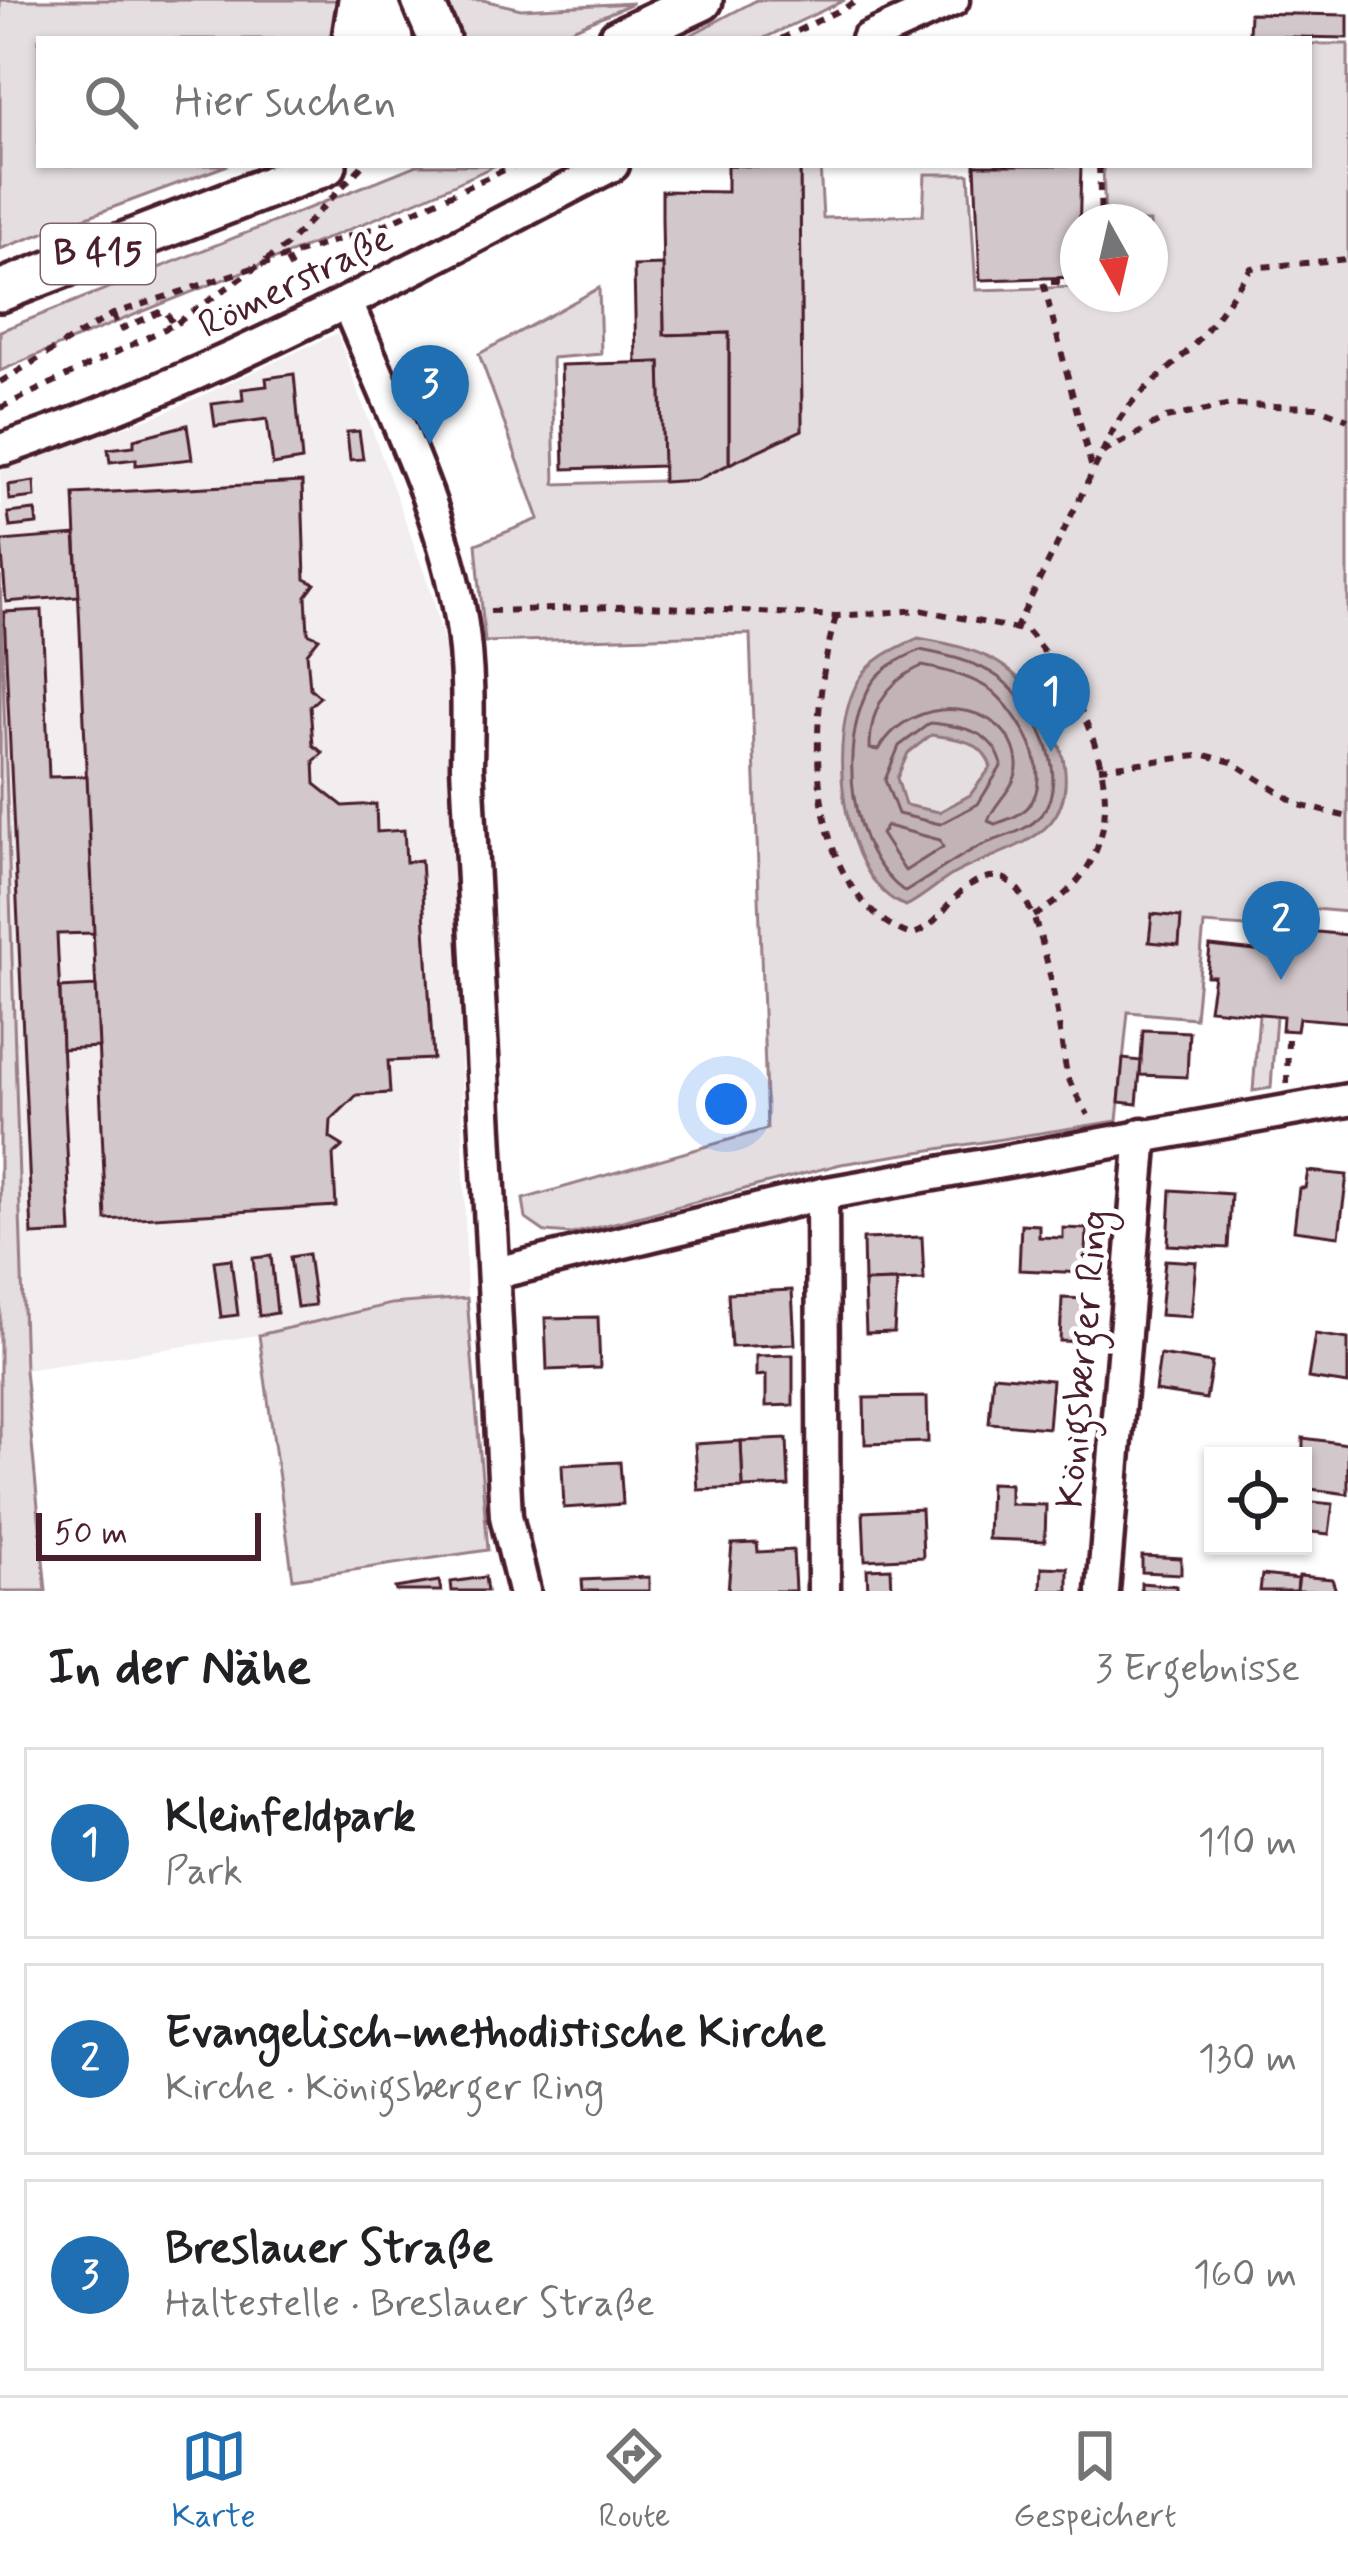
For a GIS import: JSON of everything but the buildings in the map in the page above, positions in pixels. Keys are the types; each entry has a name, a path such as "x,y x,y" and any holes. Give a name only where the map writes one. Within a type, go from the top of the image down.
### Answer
{"main road":[{"path":"353,36 359,0"},
{"path":"376,0 391,36"},
{"path":"422,0 438,36"},
{"path":"625,36 702,0"},
{"path":"197,217 260,168"},
{"name":"B 415","path":"0,291 319,168"}],"street":[{"path":"874,36 952,0"},
{"name":"Römerstraße","path":"4,449 132,403 318,319 607,168"},
{"path":"348,304 427,502 460,612 468,674 467,766 506,1516 524,1591"},
{"path":"496,1273 822,1194 1100,1140 1348,1100"},
{"name":"Königsberger Ring","path":"1103,1591 1142,1134"},
{"path":"822,1194 824,1591"}],"path":[{"path":"787,36 860,0"},
{"path":"0,408 176,324 285,247 361,168"},
{"path":"0,382 113,314 386,224 508,168"},
{"path":"1099,168 1100,204"},
{"path":"1015,630 1120,413 1192,346 1251,268 1348,259"},
{"path":"1060,282 1043,282 1092,470"},
{"path":"113,314 119,330 164,310 176,324"},
{"path":"1102,453 1166,418 1232,405 1317,407 1348,418"},
{"path":"460,612 646,606 836,616 921,610 1027,632 1076,694 1099,768 1105,840 1075,890 1032,917"},
{"path":"836,616 823,661 817,757 826,826 844,873 877,916 911,935 931,929 968,883 995,876 1007,878 1021,891 1057,996 1068,1075 1100,1140"},
{"path":"1099,768 1205,755 1232,762 1298,806 1348,817"},
{"path":"1286,1112 1288,1036"}],"shaded area":[{"path":"0,0 337,0 333,36 36,36 36,168 220,168 0,249"},
{"path":"444,0 483,0 521,9 633,3 556,36 456,36"},
{"path":"757,0 845,0 768,36 689,36"},
{"path":"1312,44 1348,44 1348,912 1259,904 1257,918 1247,917 1246,927 1204,924 1195,1018 1128,1012 1117,1121 841,1164 572,1234 545,1232 526,1219 523,1199 767,1129 750,634 485,642 476,544 539,519 479,354 599,288 601,354 552,358 555,484 697,480 802,430 800,168 820,168 823,218 923,215 925,174 969,174 976,290 1060,288 1060,312 1168,312 1168,204 1104,204 1103,168 1312,168"},
{"path":"409,168 489,168 0,371 0,331"},
{"path":"337,333 433,597 452,678 467,1298 391,1304 259,1335 25,1370 0,469 164,413"},
{"path":"0,576 25,1370 46,1591 0,1591"},
{"path":"1259,1014 1276,1015 1271,1088 1253,1091"},
{"path":"467,1298 488,1550 293,1579 259,1335 391,1304"}],"water":[{"path":"918,638 975,652 1021,681 1058,739 1065,784 1061,805 1040,832 952,875 906,906 883,892 853,838 845,804 843,735 849,704 864,672","holes":["931,735 975,746 991,767 970,795 939,812 905,805 897,778 908,753"]}],"place":[{"name":"Breslauer Straße","path":"430,444"},
{"name":"Kleinfeldpark","path":"1051,752"},
{"name":"Evangelisch-methodistische Kirche","path":"1281,980"}]}
